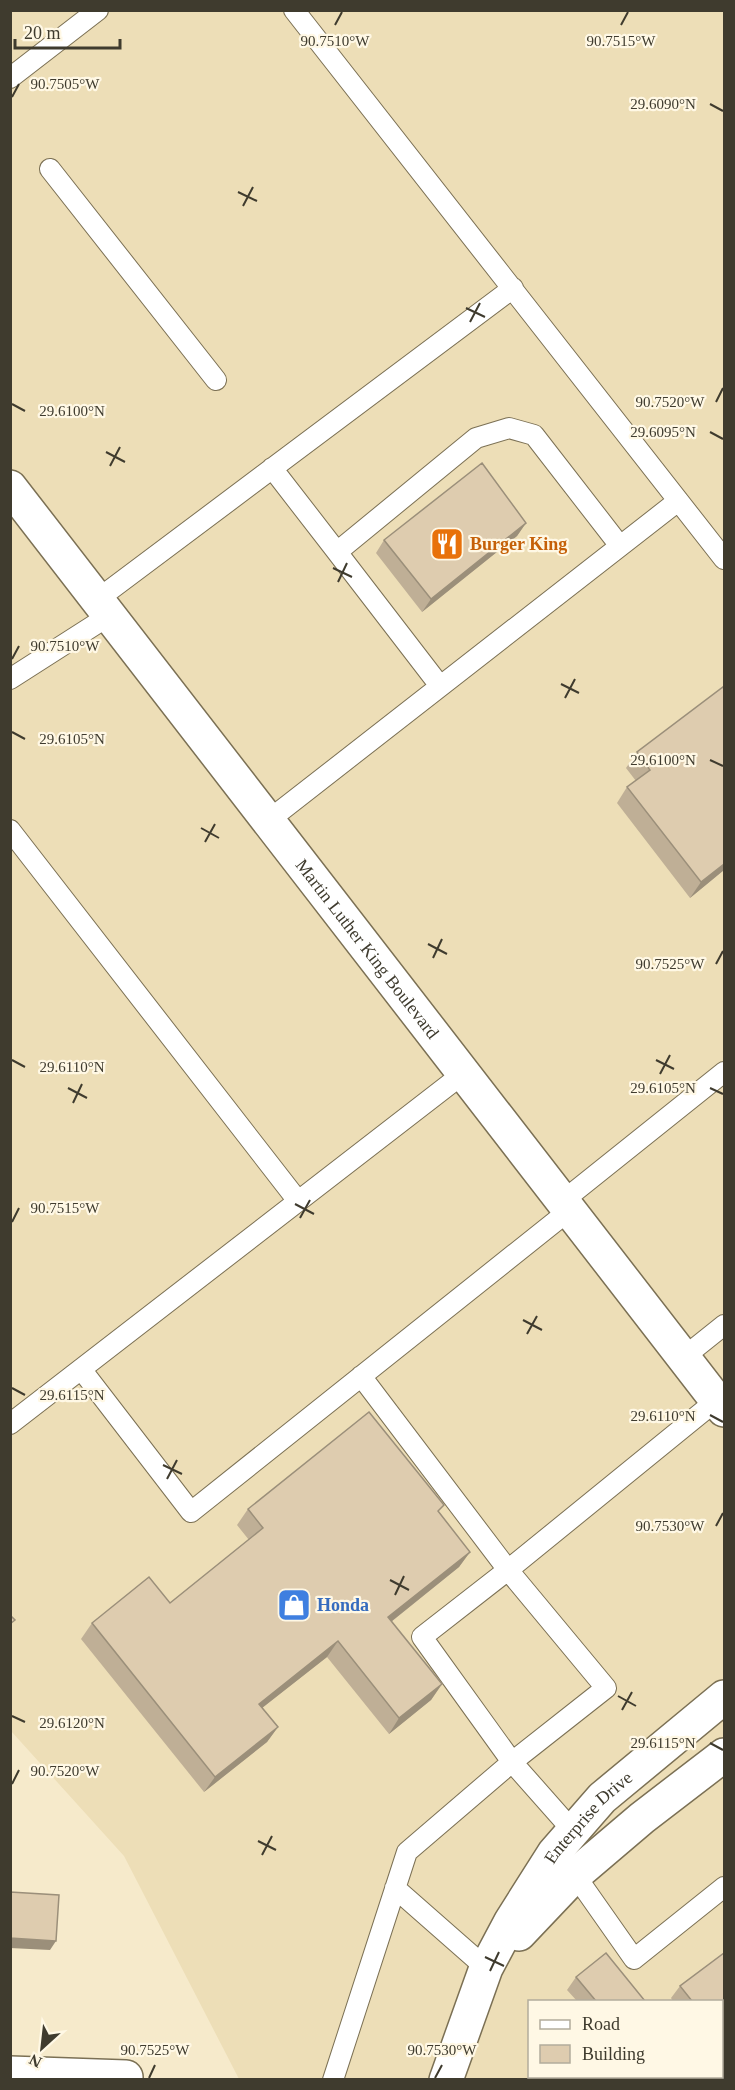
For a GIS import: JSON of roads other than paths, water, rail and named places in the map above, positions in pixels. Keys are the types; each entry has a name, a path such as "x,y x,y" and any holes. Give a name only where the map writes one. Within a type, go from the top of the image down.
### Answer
{"main road":[{"name":"Martin Luther King Boulevard","path":"10,487 721,1405"},
{"name":"Enterprise Drive","path":"446,2079 486,1968 511,1920 554,1853 602,1798 724,1697"},
{"name":"Enterprise Drive","path":"486,1968 575,1875 642,1818 724,1755"},
{"path":"10,2073 126,2077"}],"lane":[{"path":"10,78 98,10"},
{"path":"294,10 724,560"},
{"path":"50,169 216,380"},
{"path":"10,679 104,607 272,468 513,288"},
{"path":"337,552 476,438 509,428 534,435 620,546"},
{"path":"272,468 440,687"},
{"path":"269,820 678,501"},
{"path":"10,830 298,1201"},
{"path":"81,1369 191,1512 362,1376 724,1072"},
{"path":"10,1424 464,1073"},
{"path":"684,1357 724,1324"},
{"path":"333,2079 407,1852 512,1762 606,1688 508,1570 362,1376"},
{"path":"573,1831 512,1762 422,1637 721,1405"},
{"path":"575,1875 634,1959 724,1887"},
{"path":"395,1888 486,1968"}],"place":[{"name":"Burger King","path":"447,544"},
{"name":"Honda","path":"294,1605"}]}
